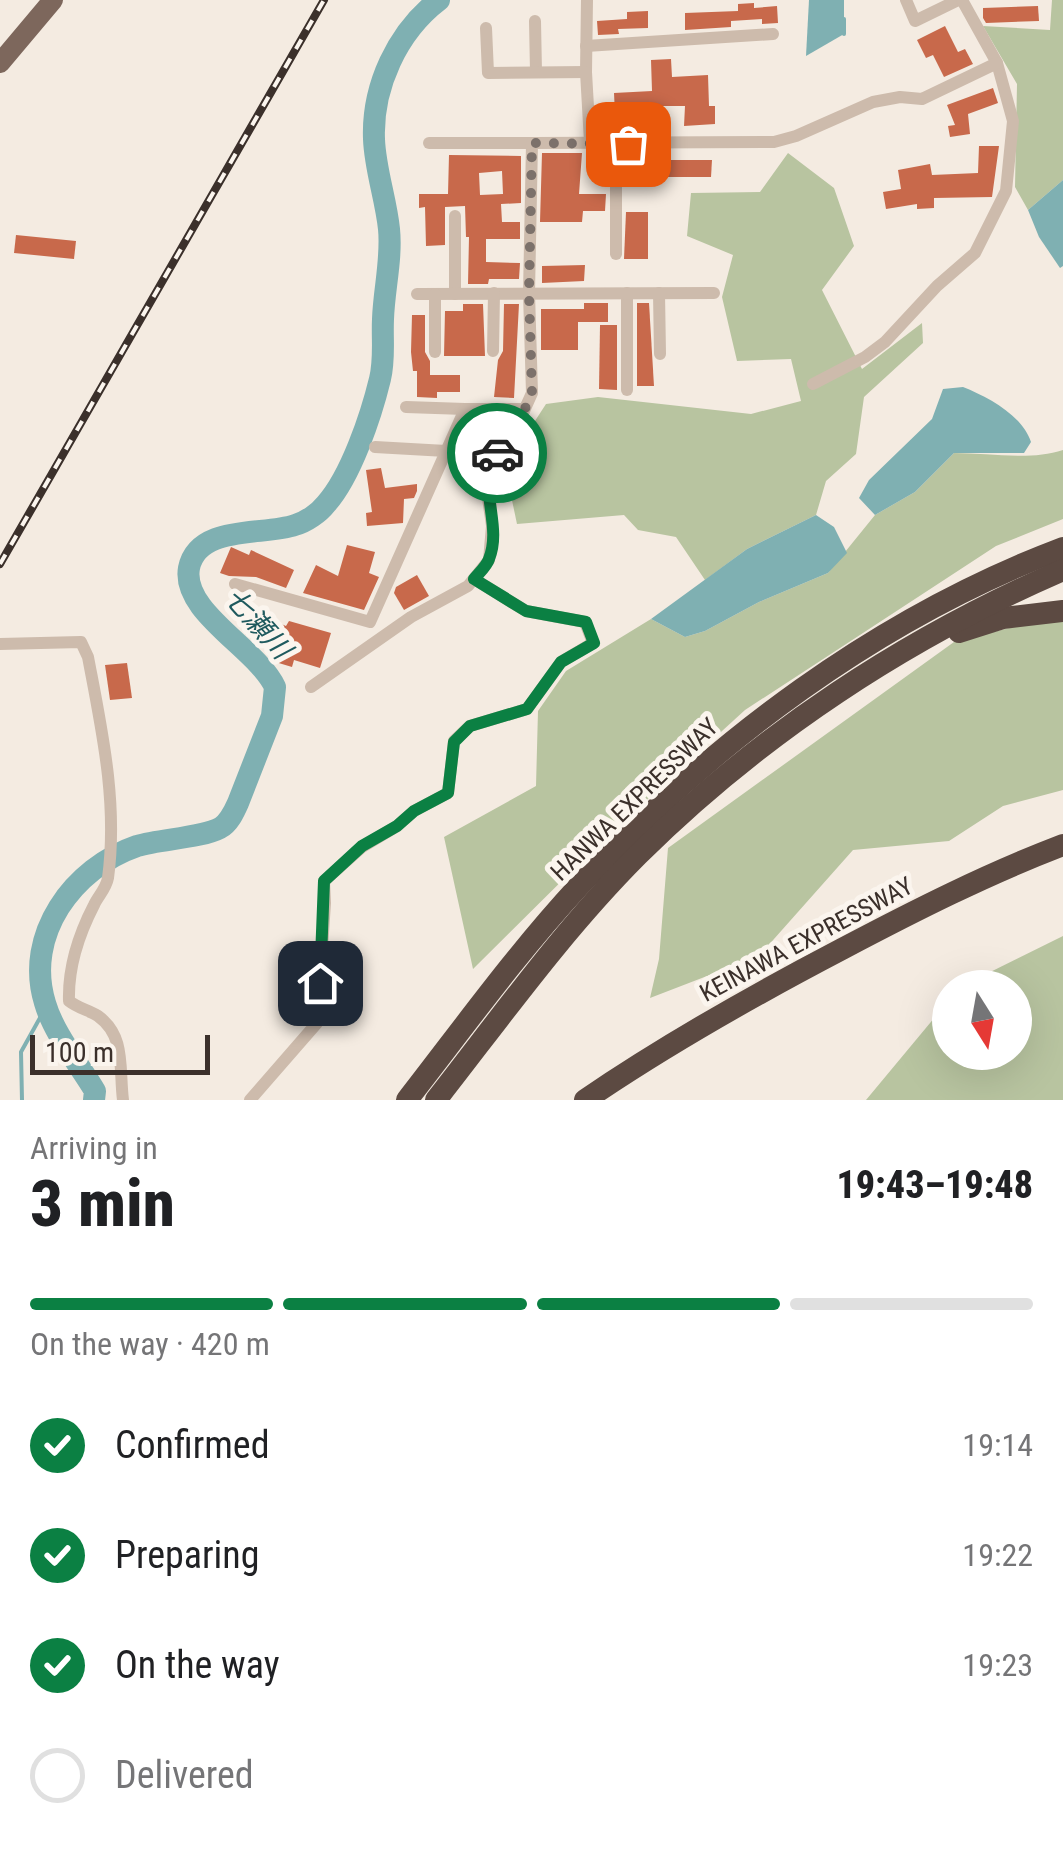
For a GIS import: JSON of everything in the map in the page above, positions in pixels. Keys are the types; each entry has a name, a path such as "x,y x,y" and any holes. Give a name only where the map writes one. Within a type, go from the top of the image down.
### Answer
{"highway":[{"path":"931,610 991,570 1063,536"},
{"name":"HANWA EXPRESSWAY","path":"407,1100 545,925 622,840 740,736 804,688 931,610 1063,548"},
{"name":"HANWA EXPRESSWAY","path":"436,1100 592,904 692,804 800,719 884,662 942,628 1063,570"},
{"path":"692,804 820,711 936,641 1003,618 1063,611"},
{"name":"KEINAWA EXPRESSWAY","path":"585,1100 680,1039 780,982 915,911 1063,845"},
{"name":"KEINAWA EXPRESSWAY","path":"609,1100 787,992 922,923 1063,860"}],"main road":[{"path":"0,63 53,0"}],"street":[{"path":"587,0 590,142"},
{"path":"813,384 885,342 937,286 975,253 1006,191 1013,120 997,63 960,0 916,21 906,0"},
{"path":"534,22 536,72"},
{"path":"486,28 488,73 586,72"},
{"path":"586,46 772,34"},
{"path":"429,143 774,142 873,102 900,97 922,99 997,63"},
{"path":"311,687 412,617 468,586 489,560 492,526 486,491 490,466 515,431 532,393 532,143"},
{"path":"616,144 616,254"},
{"path":"455,216 455,294"},
{"path":"493,351 494,293"},
{"path":"626,293 627,390"},
{"path":"659,293 660,354"},
{"path":"417,294 714,293"},
{"path":"435,294 435,352"},
{"path":"406,407 523,409"},
{"path":"235,584 370,622 465,409"},
{"path":"374,447 446,451"},
{"path":"250,1100 317,1023 324,881 362,846 448,793 454,742 470,726 527,709 561,662 594,643 586,622 526,611 474,579"},
{"path":"0,644 81,642 88,658 111,779 108,884 93,906 77,948 68,976 68,1001 114,1030 123,1100"}],"green space":[{"path":"1052,0 1063,0 1063,180 1028,210 1015,187 1017,84 983,26 1050,30"},
{"path":"788,153 834,188 854,246 822,290 862,369 922,323 923,343 864,397 856,454 826,481 816,515 747,549 705,580 676,537 638,530 624,515 517,524 505,467 546,404 598,397 751,414 801,401 791,359 737,361 722,297 733,255 687,236 691,193 760,192"},
{"path":"1063,450 1063,519 996,546 745,710 605,838 473,969 444,837 536,786 538,711 566,671 651,619 685,637 828,573 875,515 915,492 954,453 1024,456"},
{"path":"1044,619 1063,621 1063,790 1003,806 949,841 853,850 759,956 650,998 659,959 668,848 954,642"},
{"path":"1063,936 1063,1100 866,1100 932,1021 932,1070 1032,1070 1032,970 994,970"}],"water":[{"path":"809,0 844,0 844,34 806,56"},
{"path":"1063,180 1060,268 1039,237 1028,210"},
{"path":"963,387 993,402 1020,423 1031,442 1024,453 954,453 915,492 875,515 859,498 869,480 932,419 943,389"},
{"path":"816,515 834,527 847,553 828,573 685,637 651,619 747,549"}],"building":[{"path":"754,3 754,8 777,6 778,23 762,24 762,19 731,21 731,27 685,30 685,13 738,11 738,4"},
{"path":"1038,6 1039,21 986,23 983,18 983,8"},
{"path":"648,11 648,28 618,29 619,34 598,35 597,21 627,19 627,12"},
{"path":"945,26 958,52 965,49 973,64 944,77 933,55 926,58 917,40"},
{"path":"671,59 672,77 708,75 709,106 715,106 715,124 684,126 685,106 663,106 663,118 644,118 644,133 606,133 606,114 615,114 614,93 652,91 651,60"},
{"path":"993,88 998,103 968,114 970,134 950,137 948,126 955,125 947,105"},
{"path":"979,146 999,146 992,197 934,198 934,208 917,209 917,204 886,209 883,192 901,189 898,170 930,164 932,175 978,173"},
{"path":"542,153 582,153 579,194 606,194 605,211 583,211 582,222 540,222"},
{"path":"449,155 521,156 521,203 501,204 502,222 520,222 520,239 486,239 486,262 520,263 519,279 468,284 465,206 445,207 445,245 426,246 425,207 419,208 419,194 448,194","holes":["502,171 503,194 480,195 479,173"]},
{"path":"656,160 712,160 711,177 655,177"},
{"path":"626,212 648,212 648,259 624,259"},
{"path":"16,235 76,241 74,259 14,253"},
{"path":"585,265 584,281 542,283 542,266"},
{"path":"584,303 608,303 608,322 578,322 578,350 541,350 541,309 584,309"},
{"path":"637,303 649,303 654,386 637,386"},
{"path":"463,304 483,304 485,356 444,356 445,311 463,311"},
{"path":"504,304 519,304 514,398 494,397 498,360 503,351"},
{"path":"412,315 425,315 425,352 430,375 460,375 460,392 437,392 437,398 417,397 417,371 413,371 411,352"},
{"path":"600,325 617,325 617,390 599,389"},
{"path":"381,468 385,488 417,484 417,491 414,498 404,499 403,523 367,526 366,513 372,512 366,470"},
{"path":"347,545 375,552 369,573 379,577 364,610 303,593 316,565 338,576"},
{"path":"231,547 249,555 251,550 294,570 286,588 256,577 220,573"},
{"path":"417,575 429,596 404,610 394,593 396,587"},
{"path":"252,606 267,610 266,614 274,616 272,620 286,626 289,621 331,633 320,668 294,660 292,667 272,661 280,636 262,630 260,637 245,634"},
{"path":"127,663 132,698 110,700 105,665"}],"waterway":[{"name":"七瀬川","path":"94,1100 95,1091 45,1003 40,978 48,929 74,887 114,856 137,846 220,828 238,803 272,716 275,687 197,600 189,568 195,554 218,538 282,528 312,517 335,492 352,462 380,379 389,263 388,218 375,150 377,100 399,44 439,0"},
{"path":"844,19 844,34"},
{"path":"22,1100 21,1052 46,1007"}],"railway":[{"path":"0,564 324,0"}],"way so far":[{"path":"497,453 515,431 532,393 532,143 628,144"}],"route":[{"path":"320,983 324,881 362,846 448,793 454,742 470,726 527,709 561,662 594,643 586,622 526,611 474,579 489,560 492,526 486,491 490,466 497,453"}]}
